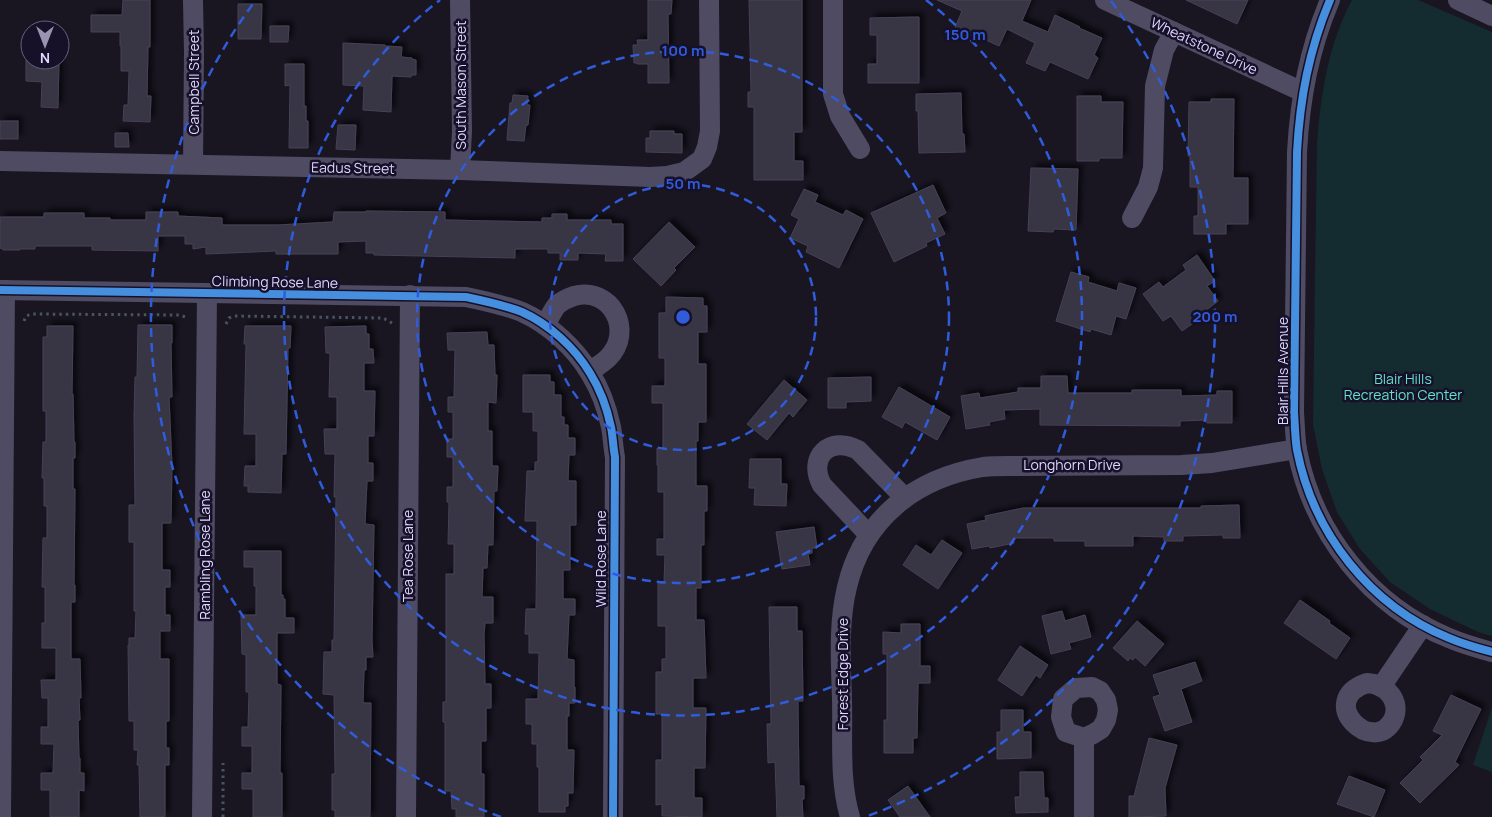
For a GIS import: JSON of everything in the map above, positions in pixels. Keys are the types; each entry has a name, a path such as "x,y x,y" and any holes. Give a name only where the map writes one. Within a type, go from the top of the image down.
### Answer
{"street":[{"name":"Campbell Street","path":"193,0 193,164"},
{"name":"South Mason Street","path":"460,0 462,131 460,170"},
{"name":"Eadus Street","path":"0,161 667,176 684,172 702,159 707,147 710,131 709,0"},
{"path":"833,0 833,94 840,116 860,149"},
{"name":"Wheatstone Drive","path":"1105,0 1303,92"},
{"name":"Blair Hills Avenue","path":"1330,0 1312,49 1303,92 1297,152 1294,412 1297,449 1303,474 1323,525 1341,552 1376,592 1398,610 1447,638 1492,652"},
{"path":"1458,0 1492,16"},
{"path":"1132,218 1148,187 1153,168 1155,86 1164,50 1174,32"},
{"path":"1,817 2,290"},
{"name":"Climbing Rose Lane","path":"2,290 466,297 495,303 523,313 545,325"},
{"name":"Rambling Rose Lane","path":"202,817 207,294"},
{"path":"545,325 557,306 568,298 580,294 593,295 604,300 613,309 619,321 620,335 616,346 609,358 590,371"},
{"name":"Tea Rose Lane","path":"406,817 410,295"},
{"name":"Wild Rose Lane","path":"545,325 573,351 590,371 603,399 611,428 615,457 613,817"},
{"path":"870,535 822,485 817,477 816,467 819,458 826,450 840,444 850,445 858,450 904,497"},
{"name":"Longhorn Drive","path":"870,535 883,517 904,497 932,483 964,471 984,467 1010,466 1182,465 1212,463 1297,449"},
{"name":"Forest Edge Drive","path":"850,817 846,804 843,774 841,637 843,606 854,564 870,535"},
{"path":"1382,687 1423,625"},
{"path":"1084,738 1084,817"}],"path":[{"path":"24,322 26,316 32,314 180,315 189,319"},
{"path":"226,333 226,323 229,318 234,316 383,318 392,322 394,330"},
{"path":"223,758 223,817"}],"green space":[{"name":"Blair Hills Recreation Center","path":"1352,0 1418,0 1492,32 1492,636 1478,632 1430,609 1390,582 1360,549 1337,512 1322,469 1313,424 1317,143 1321,106 1331,52"},
{"path":"1492,708 1492,772 1473,765"}],"building":[{"path":"123,0 150,0 147,96 151,96 150,122 123,121 124,105 128,105 129,71 121,71 120,32 91,32 91,15 122,15"},
{"path":"648,0 672,0 671,14 668,14 669,83 648,83 648,64 634,63 633,45 638,45 637,40 648,40"},
{"path":"749,0 802,0 802,132 794,132 794,161 803,161 803,180 754,180 754,107 748,107 748,92 751,92"},
{"path":"937,0 1031,0 1022,21 1048,32 1055,15 1080,27 1102,38 1094,55 1098,58 1088,79 1050,62 1045,71 1026,63 1035,43 1007,29 999,46 979,37 978,40 954,30 962,11"},
{"path":"1186,0 1248,0 1237,24"},
{"path":"238,4 262,4 261,39 238,39"},
{"path":"919,17 919,83 868,83 868,64 877,64 877,35 870,35 870,18"},
{"path":"270,26 289,26 288,42 270,42"},
{"path":"343,43 402,47 401,57 416,60 416,75 411,75 411,77 392,76 391,112 363,110 364,86 343,85"},
{"path":"285,64 304,64 304,106 306,106 306,121 308,121 308,148 289,148 290,85 285,86"},
{"path":"26,70 59,70 58,108 41,107 42,82 26,81"},
{"path":"961,93 962,134 964,134 965,152 919,153 916,94"},
{"path":"513,95 528,96 527,105 530,105 524,141 507,140 510,103 512,103"},
{"path":"1077,96 1101,96 1101,102 1123,102 1122,158 1099,158 1099,161 1077,161"},
{"path":"1211,99 1234,99 1233,178 1248,178 1248,224 1226,224 1226,234 1194,234 1194,216 1198,216 1198,187 1190,187 1190,156 1188,156 1189,102 1211,102"},
{"path":"0,121 18,121 18,139 0,139"},
{"path":"338,125 356,125 355,150 336,149"},
{"path":"650,131 674,131 674,134 682,134 682,153 646,152 646,138 650,138"},
{"path":"115,133 128,133 129,147 115,147"},
{"path":"1031,168 1078,169 1076,230 1054,229 1053,232 1028,231"},
{"path":"933,185 946,213 937,218 945,234 926,243 927,246 894,262 871,213"},
{"path":"804,189 818,195 815,202 843,215 846,210 863,219 839,268 806,252 808,246 790,238 799,219 791,215"},
{"path":"146,212 178,212 178,216 222,218 222,225 277,225 333,222 334,212 445,212 445,220 542,222 542,218 552,218 552,214 567,214 567,220 611,220 611,224 623,224 623,261 605,261 606,254 578,253 578,260 560,260 560,253 548,253 548,249 515,249 515,258 374,255 374,253 366,253 366,241 338,242 338,254 276,254 276,251 206,254 206,247 193,249 193,244 185,244 185,236 158,236 158,251 92,250 92,246 35,246 35,249 20,250 3,250 0,248 0,217 44,217 44,213 84,213 84,218 146,220"},
{"path":"669,222 695,247 674,268 676,270 661,286 633,259"},
{"path":"1197,255 1215,281 1207,286 1218,301 1200,315 1202,317 1182,331 1171,316 1163,321 1143,294 1159,282 1163,287 1186,270 1183,265"},
{"path":"1071,272 1089,277 1088,282 1117,291 1119,283 1136,288 1126,319 1116,316 1111,335 1091,329 1090,332 1056,321"},
{"path":"666,297 703,298 703,306 707,306 707,332 698,332 698,364 706,364 706,422 698,422 698,441 696,441 696,486 707,486 707,511 704,511 704,545 701,545 701,588 696,588 696,620 704,620 706,678 693,678 693,708 706,708 705,768 694,768 694,798 702,798 702,817 662,816 662,804 656,805 656,760 662,760 662,714 656,714 656,672 662,672 662,659 666,659 666,626 658,626 658,583 664,583 665,555 657,555 657,539 664,539 664,492 658,492 657,465 657,448 663,448 663,403 652,403 652,386 665,386 665,358 659,358 659,313 666,313"},
{"path":"138,325 172,325 172,397 169,397 172,466 171,523 162,523 162,570 170,570 170,587 165,587 165,615 170,615 170,631 160,631 160,659 169,659 169,721 166,721 166,748 169,748 169,765 165,765 165,817 140,817 138,750 134,750 134,721 129,721 128,645 129,638 135,638 136,611 134,611 134,542 129,542 129,505 135,505 134,416"},
{"path":"47,326 73,326 75,602 71,602 71,659 80,659 79,758 80,773 84,773 84,791 79,790 79,817 50,817 50,790 41,790 41,773 53,773 54,744 41,744 41,727 48,727 48,698 42,698 41,680 56,680 56,648 42,648 42,623 45,623 45,587 42,587 43,538 47,538 47,506 44,506 44,478 42,478 43,442 46,442 46,411 43,411 43,337 47,337"},
{"path":"245,326 291,326 290,348 288,348 286,454 282,454 281,493 248,492 248,486 244,486 245,466 256,466 256,434 244,434"},
{"path":"366,326 366,334 369,334 369,349 373,349 374,363 364,363 364,391 375,391 374,436 368,436 368,463 373,463 373,481 367,481 365,524 374,525 373,657 366,657 363,703 371,703 370,817 335,817 335,810 332,810 332,774 335,774 334,695 323,694 324,652 332,652 332,640 334,640 335,454 325,454 324,429 337,429 337,397 329,397 330,353 326,353 325,327"},
{"path":"487,332 488,345 494,345 495,375 497,375 496,403 488,402 488,431 492,431 492,466 498,466 497,491 494,491 493,545 488,545 487,568 483,568 482,597 493,597 493,623 485,623 484,635 485,684 491,684 491,708 486,708 486,741 481,741 481,774 484,774 484,817 456,817 456,809 452,809 451,791 445,791 445,722 443,722 443,702 446,702 446,574 454,574 454,544 448,544 449,502 447,502 447,487 453,487 453,457 447,457 447,439 453,439 453,412 448,412 448,397 454,397 455,350 448,350 447,333"},
{"path":"523,375 550,375 550,382 554,382 554,395 561,395 561,417 564,417 564,425 568,425 568,438 575,438 575,455 569,455 568,481 576,481 576,525 570,525 570,570 563,570 563,599 575,599 575,615 569,615 567,659 574,660 575,703 569,703 569,716 567,716 567,750 574,750 573,793 568,793 568,806 565,806 565,812 539,812 537,744 532,744 532,724 526,724 526,699 538,699 539,653 529,653 529,634 525,634 526,609 536,609 537,521 525,521 527,471 535,471 535,462 538,462 538,431 533,431 533,412 523,412"},
{"path":"1041,376 1067,376 1068,393 1132,393 1132,390 1181,390 1181,396 1217,395 1217,391 1232,391 1232,423 1207,423 1207,420 1180,421 1180,426 1040,425 1040,409 1004,410 1005,419 989,422 990,425 966,429 961,396 979,393 980,398 1018,392 1018,388 1041,388"},
{"path":"871,377 871,401 846,402 846,408 828,408 828,378"},
{"path":"784,380 807,400 793,417 789,413 767,440 747,424"},
{"path":"899,387 950,417 937,440 905,422 902,428 882,417"},
{"path":"750,459 781,459 781,484 787,484 786,506 754,505 755,488 749,488"},
{"path":"1239,505 1240,538 1223,538 1223,535 1183,536 1183,541 1164,541 1164,537 1133,536 1133,546 1085,546 1085,541 1054,541 1054,538 1013,538 1014,543 990,548 989,546 972,549 967,524 986,520 985,516 1023,508 1201,508 1201,506"},
{"path":"814,527 817,548 812,548 812,553 808,554 810,565 782,569 776,532"},
{"path":"942,540 962,553 938,589 903,565 916,545 931,555"},
{"path":"244,551 281,551 281,595 285,599 285,618 294,618 294,633 277,633 277,684 281,685 280,773 282,773 282,817 253,817 253,789 242,789 242,773 252,773 252,746 242,746 242,727 248,727 249,692 246,692 246,655 242,654 241,615 256,615 254,567 244,567"},
{"path":"1300,600 1350,638 1336,659 1284,623"},
{"path":"769,607 797,607 797,631 802,631 803,701 798,701 799,786 804,786 804,799 802,799 803,817 777,817 775,762 768,763 767,724 771,724"},
{"path":"1062,611 1065,621 1085,615 1091,637 1069,643 1071,649 1051,654 1042,616"},
{"path":"1137,621 1164,644 1145,666 1135,657 1133,660 1130,658 1128,661 1113,648"},
{"path":"901,624 920,624 920,666 930,666 930,683 918,683 917,738 913,738 913,753 884,753 884,720 887,720 887,654 883,654 883,632 901,633"},
{"path":"1020,646 1048,665 1040,678 1036,675 1022,696 998,680"},
{"path":"1195,662 1202,681 1181,689 1192,722 1165,731 1153,697 1160,695 1153,675"},
{"path":"1451,695 1481,709 1455,762 1459,765 1420,803 1400,783 1423,760 1420,757 1442,735 1433,731"},
{"path":"1001,710 1023,710 1023,732 1031,732 1031,758 997,759 997,732 1001,732"},
{"path":"1149,738 1177,745 1165,788 1166,816 1129,817 1129,796 1134,796"},
{"path":"1020,772 1043,772 1044,798 1048,798 1048,812 1016,813 1015,797 1020,797"},
{"path":"1349,776 1385,790 1374,817 1337,804"},
{"path":"908,786 930,817 900,817 888,800"}],"cycle path":[{"path":"1330,0 1311,56 1303,93 1298,132 1294,412 1297,450 1305,481 1316,510 1331,538 1349,563 1370,586 1394,607 1420,624 1454,640 1492,652"},
{"path":"0,290 466,297 522,312 551,330 577,355 594,379 605,406 612,431 615,457 613,817"}]}
